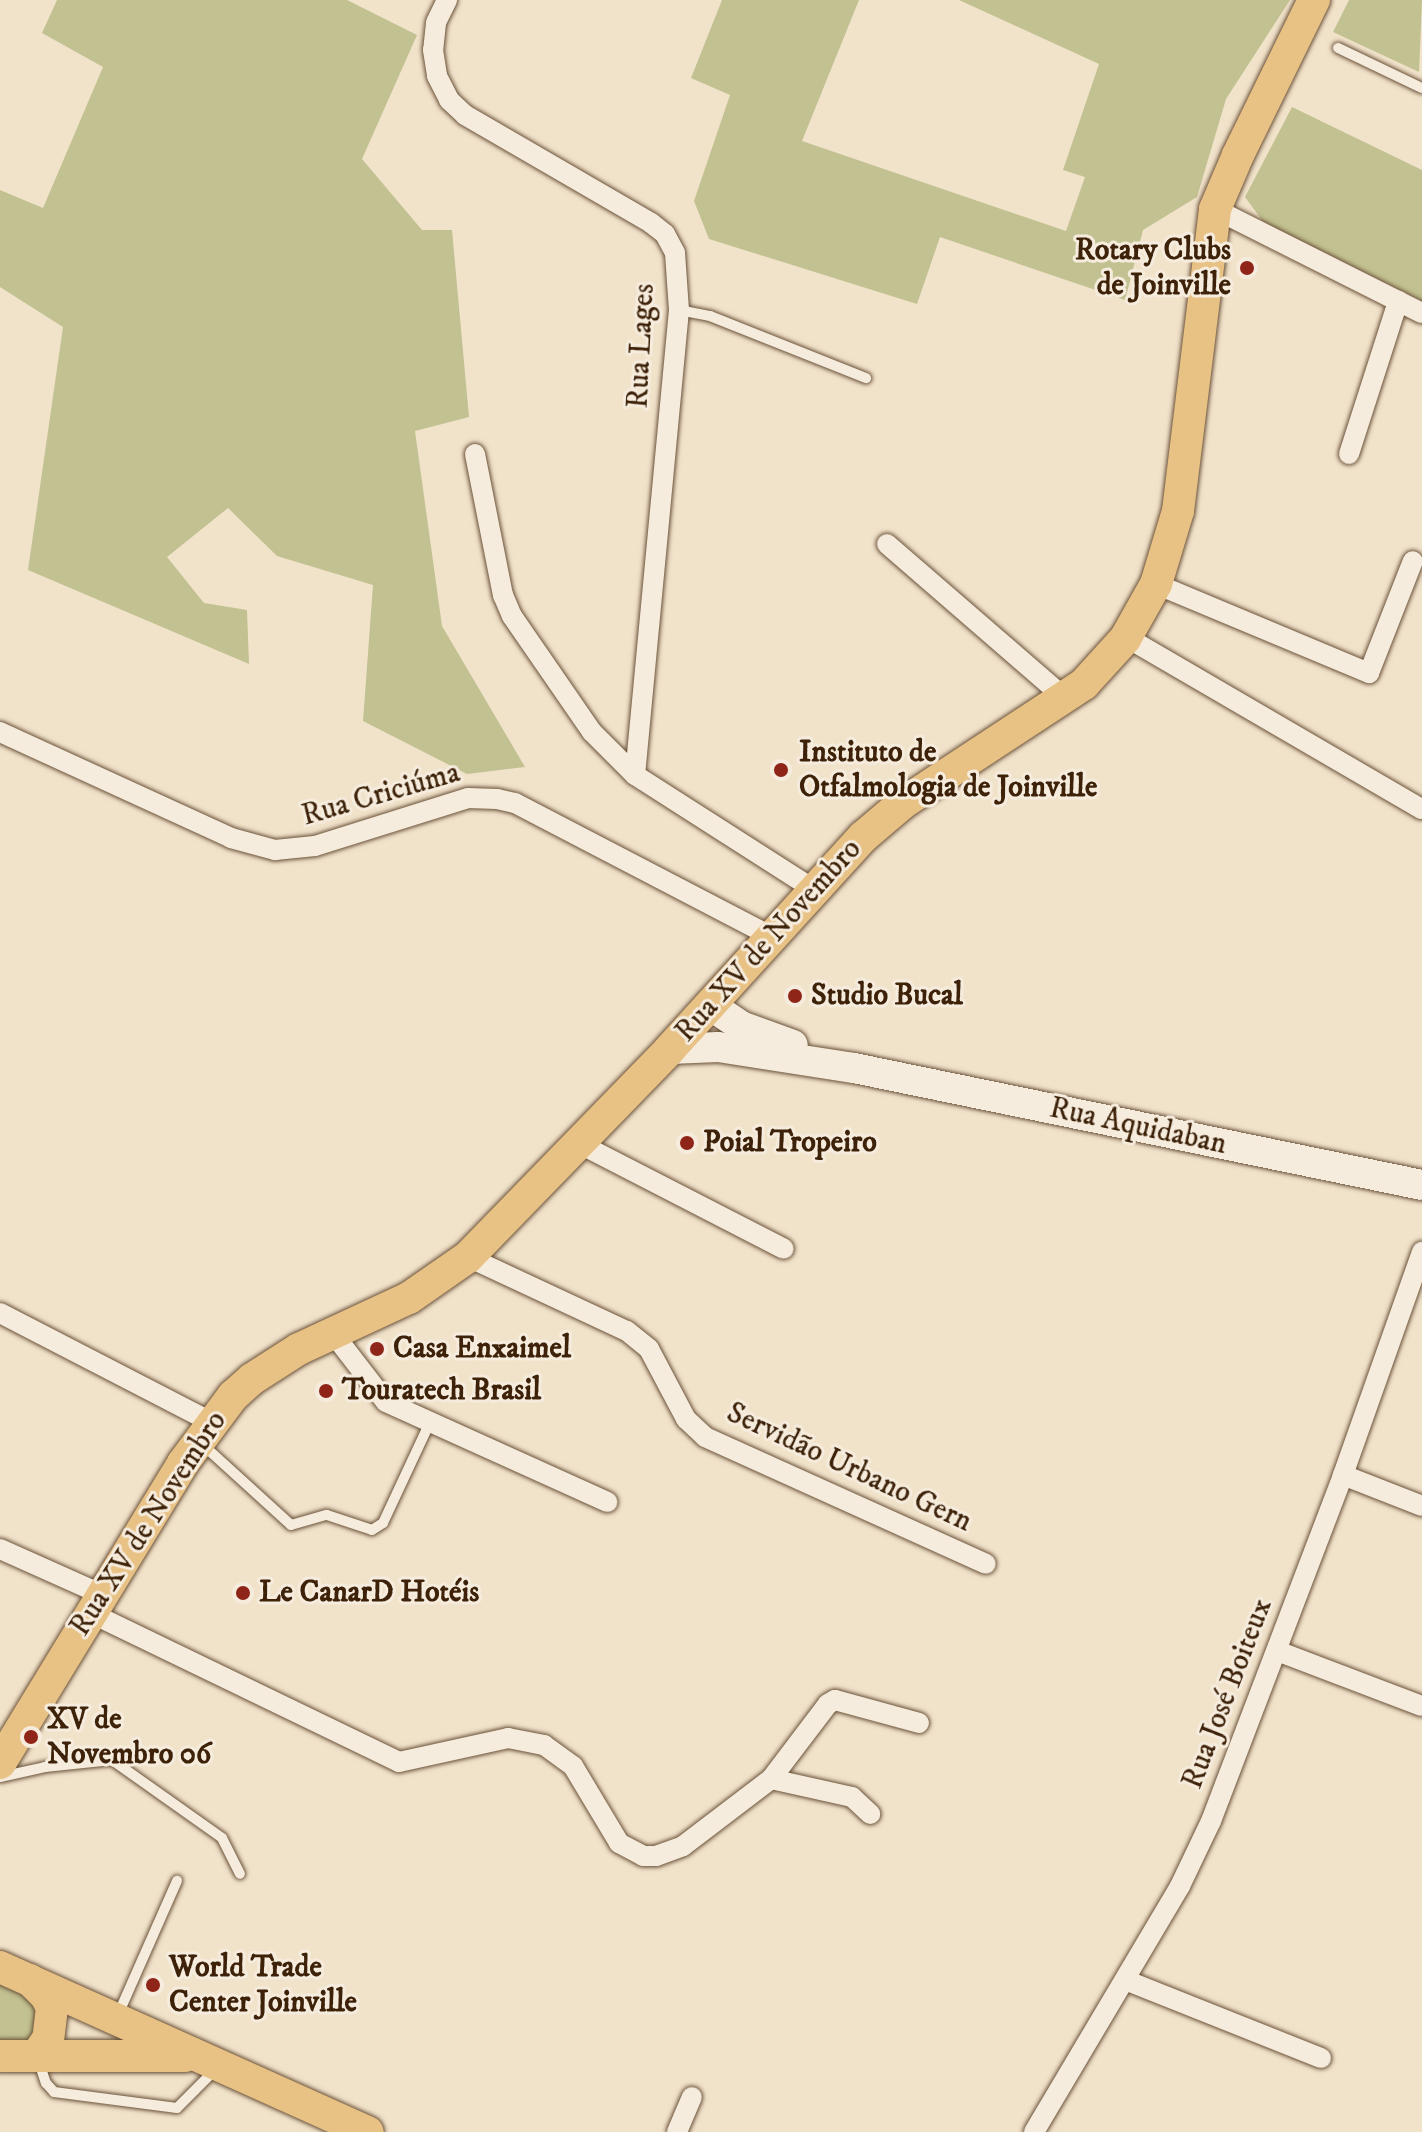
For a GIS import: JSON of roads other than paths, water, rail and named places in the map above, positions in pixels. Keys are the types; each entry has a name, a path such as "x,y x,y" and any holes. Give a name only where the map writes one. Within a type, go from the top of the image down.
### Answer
{"main road":[{"name":"Rua XV de Novembro","path":"4,1748 204,1432 252,1379 332,1332 409,1298 468,1257 670,1049 813,889 903,803 1065,698 1106,662 1126,637 1156,584 1166,557 1183,484 1215,209 1314,0"},
{"path":"0,1967 368,2132"},
{"path":"30,1980 46,1996 52,2008 48,2039 37,2055"},
{"path":"0,2056 210,2061"}],"street":[{"name":"Rua Lages","path":"447,0 436,23 433,50 437,76 449,100 465,115 665,234 675,253 679,310 635,775"},
{"path":"1215,209 1422,313"},
{"path":"1349,454 1398,301"},
{"path":"475,454 503,595 512,616 592,732 635,775 813,889"},
{"path":"887,544 1065,698"},
{"path":"1156,584 1369,673 1413,561"},
{"path":"1126,637 1422,809"},
{"name":"Rua Criciúma","path":"0,732 231,838 275,850 315,846 453,801 497,799 515,803 771,936"},
{"name":"Rua Aquidaban","path":"710,1005 741,1026 854,1068"},
{"name":"Rua Aquidaban","path":"670,1049 718,1047 854,1068 1422,1185"},
{"path":"580,1144 784,1249"},
{"name":"Rua José Boiteux","path":"1035,2131 1195,1857 1277,1651 1422,1252"},
{"name":"Servidão Urbano Gern","path":"468,1257 627,1331 649,1349 686,1419 705,1437 986,1564"},
{"path":"0,1313 204,1432"},
{"path":"332,1332 379,1396 607,1502"},
{"path":"1343,1475 1422,1506"},
{"path":"0,1549 97,1604 399,1762 508,1738 544,1745 573,1766 619,1843 643,1856 656,1856 683,1846 771,1779 828,1704 835,1700 919,1723"},
{"path":"1277,1651 1422,1706"},
{"path":"771,1779 852,1797 870,1814"},
{"path":"1125,1980 1321,2058"},
{"path":"677,2132 692,2097"}],"lane":[{"path":"1338,48 1422,88"},
{"path":"679,310 710,316 866,378"},
{"path":"204,1432 282,1520 291,1525 327,1515 372,1530 383,1523 430,1422"},
{"path":"0,1777 45,1767 112,1760 222,1838 240,1874"},
{"path":"116,2019 177,1881"},
{"path":"37,2055 46,2083 54,2092 177,2108 210,2061"}],"place":[{"name":"Rotary Clubs de Joinville","path":"1247,268"},
{"name":"Instituto de Otfalmologia de Joinville","path":"781,770"},
{"name":"Studio Bucal","path":"795,996"},
{"name":"Poial Tropeiro","path":"687,1143"},
{"name":"Casa Enxaimel","path":"377,1349"},
{"name":"Touratech Brasil","path":"326,1391"},
{"name":"Le CanarD Hotéis","path":"243,1593"},
{"name":"XV de Novembro 06","path":"31,1737"},
{"name":"World Trade Center Joinville","path":"153,1985"}]}
